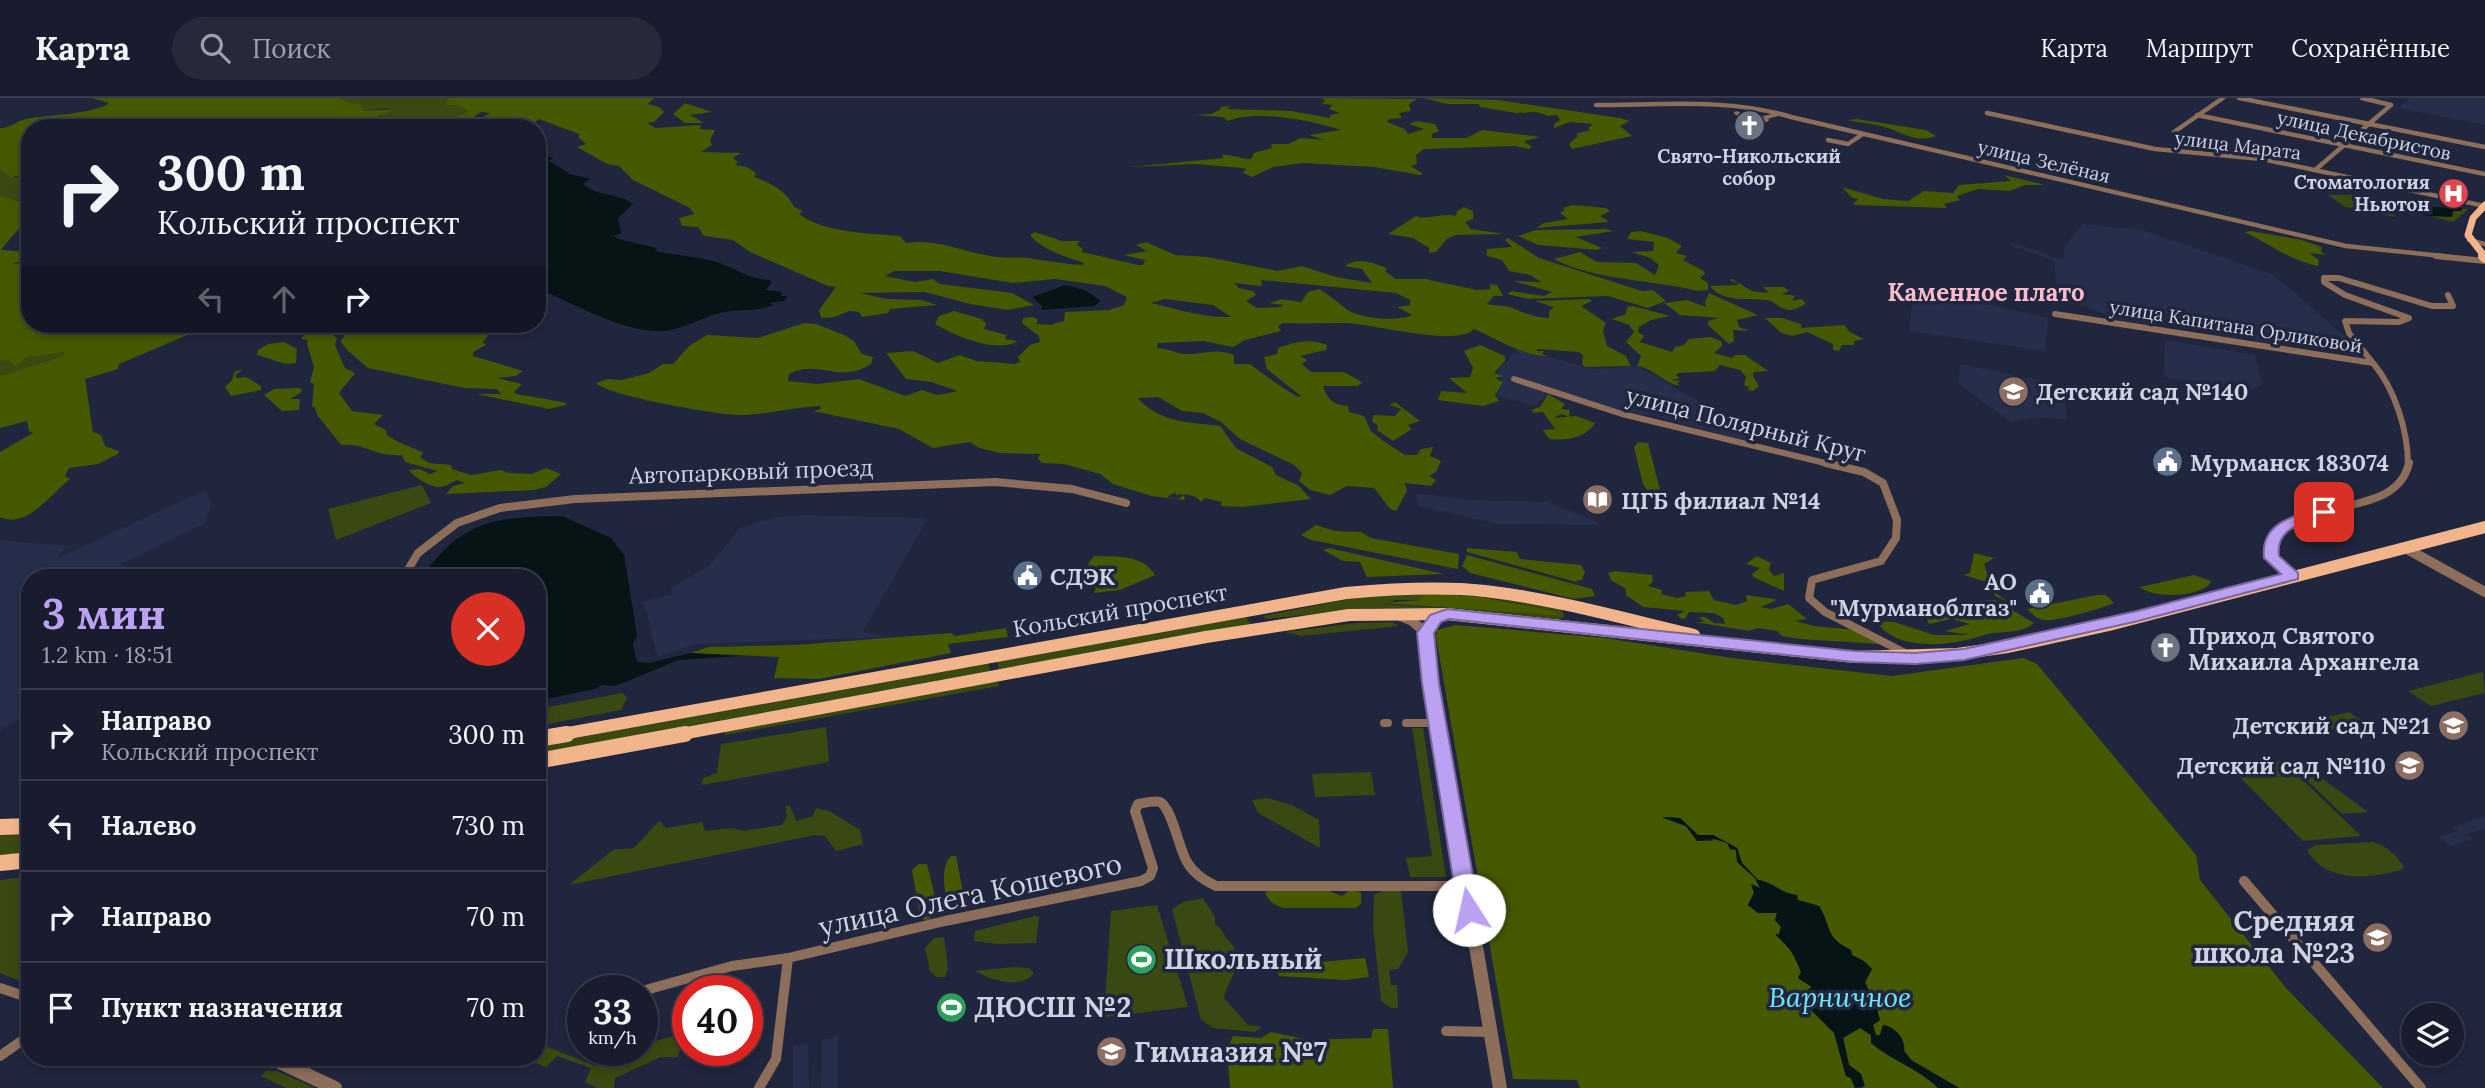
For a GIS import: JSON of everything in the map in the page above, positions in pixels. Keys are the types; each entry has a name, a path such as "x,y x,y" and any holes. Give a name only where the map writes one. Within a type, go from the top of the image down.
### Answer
{"main road":[{"path":"2485,206 2468,228 2469,240 2485,259"},
{"name":"Кольский проспект","path":"546,759 1271,626 1349,615 1447,614 1686,641 1711,641 1854,657 1915,659 1998,648 2407,549 2485,527"},
{"name":"Кольский проспект","path":"546,737 1346,593 1416,587 1484,591 1558,604 1711,641"},
{"path":"1539,624 1574,620 1571,611 1558,604"},
{"path":"1266,607 1256,617 1258,621 1271,626"},
{"path":"0,827 21,826"},
{"path":"0,863 21,861"}],"street":[{"path":"2174,132 2223,98"},
{"path":"2239,98 2485,146"},
{"path":"2315,170 2391,105 2362,98"},
{"name":"улица Зелёная","path":"1596,105 1735,104 1764,107 1779,114 2360,249 2485,259"},
{"path":"1763,118 1767,120 1753,124 1745,122 1736,113 1763,118 1779,114"},
{"name":"улица Марата","path":"1987,113 2155,149 2238,155 2485,206"},
{"name":"улица Декабристов","path":"2197,115 2485,174"},
{"path":"1828,140 1848,144 1863,134"},
{"path":"2469,240 2485,244"},
{"path":"2373,363 2349,333 2345,321 2399,322 2409,318 2338,291 2324,282 2324,278 2339,278 2432,306 2453,306 2448,295"},
{"name":"улица Капитана Орликовой","path":"2055,314 2373,363 2381,372 2395,405 2409,446 2411,466 2405,479 2377,498 2285,525 2275,533 2270,544 2271,558 2292,576"},
{"name":"улица Полярный Круг","path":"1514,379 1622,414 1864,472 1883,483 1898,529 1881,561 1812,580 1809,598 1825,612 1890,642 1915,659"},
{"name":"Автопарковый проезд","path":"408,569 418,553 457,523 500,508 575,499 995,482 1072,489 1126,503"},
{"path":"2407,549 2485,592"},
{"path":"1388,613 1412,621 1426,633"},
{"path":"1447,614 1435,619 1426,633 1437,723 1500,1088"},
{"path":"1406,723 1437,723"},
{"name":"улица Олега Кошевого","path":"658,986 766,959 788,958 945,920 1142,881 1150,876 1153,868 1135,811 1138,804 1146,801 1164,805 1189,870 1198,879 1216,886 1465,886"},
{"path":"2244,881 2421,1088"},
{"path":"759,1088 776,1059 788,958"},
{"path":"0,988 21,995"},
{"path":"1446,1031 1490,1032"},
{"path":"0,1056 21,1041"},
{"path":"288,1066 335,1088"}],"shaded area":[{"path":"2410,98 2485,98 2485,125 2398,108"},
{"path":"2082,224 2142,230 2274,275 2355,345 2301,342 2276,336 2266,341 2230,337 2196,329 2120,320 2084,306 2058,301 2054,261 2007,244 2014,243 2063,260 2064,248"},
{"path":"1914,288 2048,318 2045,351 1909,331"},
{"path":"2165,340 2255,355 2263,385 2245,392 2164,377"},
{"path":"1518,349 1595,369 1637,366 1755,433 1756,444 1655,416 1602,411 1548,394 1535,406 1495,395 1503,382 1497,371"},
{"name":"Детский сад №140","path":"1960,364 2038,380 2066,393 2066,419 2033,418 2011,422 1959,384"},
{"path":"205,490 212,502 205,523 121,564 132,569 21,569 21,717 0,730 0,540 67,546 56,559"},
{"path":"1415,493 1473,500 1548,502 1597,522 1598,525 1498,524 1418,506"},
{"path":"802,515 928,518 863,632 889,637 696,644 657,657 644,602 672,594 671,588 709,566 740,528 771,518"},
{"path":"2485,816 2485,828 2467,834 2473,839 2451,846 2439,837 2458,831 2452,827"},
{"path":"838,1037 838,1088 821,1088 822,1040"},
{"path":"808,1043 809,1088 793,1088 793,1046"}],"green space":[{"path":"91,98 341,98 348,103 360,104 364,111 395,109 378,116 386,119 26,119 93,110 109,103"},
{"path":"342,98 449,98 448,105 459,105 468,111 454,119 393,119 377,116 392,110 387,108 364,111 360,105 347,103"},
{"path":"449,98 654,98 648,104 659,107 664,112 654,122 647,123 656,128 698,125 701,126 700,129 715,130 710,140 712,145 701,152 741,153 733,158 738,162 735,165 747,167 756,173 754,177 778,188 794,207 803,211 799,214 809,220 834,229 900,236 906,243 927,242 996,257 1083,265 1084,263 1041,245 1030,235 1035,232 1062,241 1080,241 1077,245 1083,249 1082,252 1138,265 1143,265 1145,260 1124,255 1147,251 1136,245 1146,242 1175,255 1207,257 1278,271 1302,266 1336,277 1372,283 1362,269 1345,266 1355,261 1366,261 1387,268 1385,271 1396,279 1425,279 1477,290 1490,289 1490,284 1497,285 1503,296 1494,296 1487,304 1508,306 1544,318 1549,318 1549,311 1554,307 1535,301 1589,299 1592,301 1581,306 1606,323 1603,331 1607,346 1626,356 1631,366 1585,367 1582,364 1583,355 1579,352 1539,349 1535,351 1544,351 1542,354 1549,356 1529,353 1474,329 1465,334 1450,336 1356,324 1283,323 1278,326 1281,331 1245,340 1233,347 1203,341 1158,343 1157,348 1184,354 1215,351 1234,355 1234,364 1250,364 1299,397 1301,396 1267,369 1264,357 1277,354 1278,348 1296,343 1309,341 1327,345 1326,350 1300,356 1307,360 1302,364 1311,372 1344,372 1362,382 1358,386 1323,386 1331,400 1348,406 1349,412 1364,416 1371,431 1405,455 1417,455 1421,449 1433,447 1430,456 1441,461 1436,472 1429,476 1436,480 1431,486 1405,483 1407,491 1396,511 1390,509 1374,488 1347,486 1330,495 1310,490 1299,481 1302,473 1294,465 1240,439 1221,422 1203,413 1182,411 1158,397 1138,398 1165,417 1220,426 1236,448 1272,467 1276,475 1299,486 1311,499 1242,507 1221,506 1222,502 1205,498 1201,502 1186,495 1185,500 1151,496 1113,484 1100,474 1064,464 1042,463 1038,459 1040,454 1000,453 979,448 970,442 933,448 899,429 813,411 821,409 820,406 739,415 641,399 596,383 608,379 622,380 649,373 663,364 673,364 689,346 707,335 758,338 804,323 816,324 844,335 854,341 862,354 873,357 871,364 860,370 800,370 789,374 788,381 818,384 859,379 905,396 922,390 937,395 958,391 931,382 906,379 886,353 913,351 938,363 960,355 976,361 1015,364 1020,362 1018,357 1030,345 1040,342 1039,336 1022,323 1023,318 1033,317 1038,320 1036,324 1050,325 1064,321 1065,312 1109,310 1124,305 1127,297 1105,286 1055,279 1013,283 939,271 894,271 885,276 915,282 933,279 940,284 1012,293 1034,305 1008,310 970,304 925,292 860,293 887,299 922,300 937,305 890,309 888,313 862,317 859,312 849,311 835,317 821,318 819,310 836,287 750,252 733,240 704,236 698,227 682,226 679,218 694,214 690,208 633,180 619,166 607,164 577,147 586,144 579,138 579,134 546,122 546,119 481,119 490,113 481,112 472,118 454,119 468,111 458,105 446,105","holes":["1261,280 1396,293 1410,300 1410,305 1397,307 1412,315 1388,319 1351,312 1319,289 1308,292 1301,302 1282,299 1269,303 1283,305 1280,307 1257,308 1246,301 1256,295 1253,291 1239,288 1234,283 1259,286 1262,285","1165,299 1213,305 1231,317 1200,315 1151,303","1176,492 1175,495 1184,495 1178,499 1167,497"]},
{"path":"1322,98 1417,99 1409,104 1411,111 1399,113 1402,118 1389,119 1387,122 1405,129 1408,134 1424,129 1409,124 1417,121 1435,124 1439,131 1432,134 1432,138 1466,138 1482,130 1541,137 1524,141 1532,147 1529,149 1515,146 1424,149 1416,155 1417,164 1411,166 1423,174 1420,175 1374,167 1304,163 1273,167 1252,177 1243,173 1246,169 1243,168 1196,164 1128,167 1223,158 1222,155 1251,159 1254,153 1272,148 1271,144 1288,144 1301,138 1324,140 1309,135 1341,130 1269,116 1228,121 1223,117 1195,115 1211,114 1221,109 1220,107 1232,106 1226,109 1291,111 1330,118 1330,115 1340,113 1329,109 1332,105 1322,104 1325,101"},
{"path":"1424,98 1498,100 1620,118 1630,121 1620,126 1632,136 1572,149 1569,144 1578,136 1576,134 1590,130 1588,128 1593,124 1570,122 1554,128 1554,124 1560,120 1557,115 1516,113 1480,107 1479,104 1447,104"},
{"path":"685,103 712,112 690,115 704,123 685,123 673,114"},
{"path":"1857,119 1926,130 1936,136 1914,138 1881,126 1847,120"},
{"path":"19,121 21,175 11,177 0,169 0,128"},
{"path":"0,169 15,177 21,176 21,202 0,196"},
{"path":"2004,175 2045,185 2025,185 2010,191 1978,189 1957,196 1960,200 1944,204 1947,208 1856,205 1853,204 1858,199 1852,198 1842,187 1883,199 1908,201 1924,191 1953,193 1959,185 2011,181"},
{"path":"2328,195 2365,195 2405,206 2469,209 2453,222 2392,207 2395,217 2345,207"},
{"path":"0,196 21,202 21,226 1,250 21,251 21,261 12,264 21,264 21,333 192,333 119,364 118,369 85,379 93,432 101,435 105,446 119,451 118,454 98,464 69,468 65,476 70,479 47,501 29,514 10,520 0,517 0,452 33,433 29,431 27,421 0,428 0,376 63,356 64,352 27,357 16,366 9,360 0,361"},
{"path":"1573,205 1606,208 1610,211 1600,216 1609,222 1536,228 1544,223 1568,219 1560,213 1565,210 1562,208"},
{"path":"1464,207 1473,211 1473,219 1465,222 1471,229 1504,234 1456,235 1447,239 1436,252 1429,253 1429,248 1413,238 1388,234 1416,216 1456,216 1457,211"},
{"path":"1536,230 1614,231 1576,237 1602,248 1597,250 1538,245 1518,236"},
{"path":"1641,231 1668,238 1682,246 1676,253 1687,256 1683,260 1704,271 1705,274 1700,278 1708,283 1708,290 1698,291 1605,275 1569,266 1554,259 1580,252 1597,262 1636,263 1655,275 1659,265 1650,258 1632,252 1653,251 1654,242 1627,239 1631,232"},
{"path":"2244,232 2302,240 2322,247 2321,252 2327,255 2309,253 2319,260 2318,266 2307,263"},
{"path":"1508,238 1539,258 1642,291 1653,290 1666,301 1648,308 1608,296 1528,299 1507,294 1512,291 1544,296 1552,292 1513,281 1541,282 1530,275 1509,271 1502,260 1487,256 1487,249 1512,247 1505,240"},
{"path":"1732,279 1752,291 1769,293 1763,287 1784,287 1789,291 1782,294 1812,298 1795,296 1792,301 1802,299 1806,304 1787,310 1767,300 1722,295 1710,286 1737,285 1738,283 1729,280"},
{"path":"1709,293 1758,315 1737,320 1739,327 1750,331 1733,330 1734,341 1729,344 1708,325 1708,321 1719,318 1680,315 1664,303 1687,300 1706,307"},
{"path":"1633,306 1670,316 1651,320 1639,327 1638,332 1644,336 1640,342 1672,352 1675,347 1684,345 1689,339 1711,337 1721,341 1722,346 1714,353 1732,358 1735,355 1745,355 1768,371 1754,372 1753,376 1759,386 1753,391 1744,385 1746,377 1740,370 1720,365 1715,371 1679,373 1676,375 1680,378 1672,380 1681,381 1677,383 1680,386 1668,382 1637,366 1641,356 1626,342 1634,332 1629,325 1612,319 1626,314 1627,307"},
{"path":"954,311 982,319 986,324 984,329 1007,335 1005,339 1018,341 999,346 976,342 935,324 939,316"},
{"path":"1765,318 1782,318 1801,324 1801,328 1844,325 1850,332 1864,339 1854,341 1854,345 1842,345 1839,351 1833,350 1833,344 1807,332 1793,336 1781,333"},
{"path":"306,333 334,333 332,335 337,338 335,345 345,368 355,373 339,393 352,411 383,415 374,424 386,430 387,435 392,438 423,453 420,457 429,463 451,465 452,469 471,475 501,470 532,474 546,468 561,474 546,487 534,490 446,494 453,486 465,483 457,480 442,487 432,486 409,470 420,469 430,474 437,471 405,462 402,455 341,445 317,415 315,407 312,407 314,384 310,382 314,367 308,340 301,339"},
{"path":"343,333 484,333 488,336 483,342 486,345 473,352 473,356 523,371 516,376 497,378 522,384 514,392 517,394 567,403 549,409 477,394 501,394 497,389 464,388 368,368 340,341 344,337"},
{"path":"284,342 297,349 296,363 286,364 257,355 258,350 268,344"},
{"path":"1480,345 1505,356 1505,361 1494,373 1503,376 1495,378 1503,382 1495,395 1499,401 1483,406 1438,400 1441,391 1467,393 1449,378 1470,377 1473,368 1464,351"},
{"path":"64,351 63,356 0,376 0,361"},
{"path":"243,370 236,374 236,378 246,377 261,386 261,390 231,396 225,387 232,380 235,371"},
{"path":"300,388 302,392 290,399 300,399 299,410 282,411 264,395 274,389"},
{"path":"1548,394 1565,404 1561,409 1570,410 1569,417 1576,416 1595,423 1586,432 1575,437 1549,439 1543,430 1555,429 1543,412 1534,413 1531,410 1540,407"},
{"path":"1395,402 1420,421 1408,425 1412,429 1393,441 1377,430 1378,425 1372,422 1373,415 1395,416 1401,409 1389,405"},
{"path":"1638,442 1648,443 1660,490 1655,494 1658,496 1650,495 1643,484 1634,447"},
{"path":"422,485 431,503 336,540 328,509"},
{"path":"1316,525 1335,531 1361,532 1371,538 1459,554 1458,569 1311,540 1301,535"},
{"path":"1329,548 1444,574 1367,577 1360,562 1343,561 1323,550"},
{"path":"1467,548 1517,552 1520,559 1581,565 1585,572 1582,580 1575,581 1580,583 1467,552"},
{"path":"1974,553 1994,558 1984,564 1993,591 2008,602 1995,596 1989,583 1964,575 1970,573"},
{"path":"1467,555 1592,589 1595,596 1574,599 1470,573 1462,566"},
{"path":"1094,556 1136,560 1150,568 1155,575 1120,590 1094,593 1096,588 1085,580 1089,562"},
{"path":"1757,556 1771,563 1769,570 1774,576 1784,573 1784,591 1753,577 1752,574 1760,568 1746,564"},
{"path":"1615,571 1652,575 1653,582 1648,586 1662,590 1661,594 1677,598 1686,596 1685,592 1709,591 1714,600 1736,605 1747,601 1746,595 1774,599 1777,600 1761,607 1771,609 1788,604 1807,619 1795,621 1814,626 1855,630 1879,644 1799,639 1782,636 1777,631 1758,628 1749,631 1695,622 1704,622 1699,617 1705,617 1714,623 1725,624 1723,618 1714,613 1689,612 1685,619 1678,618 1680,617 1677,615 1685,611 1643,607 1626,595 1625,588 1612,581 1608,573"},
{"path":"2194,575 2211,581 2210,584 2196,592 2176,595 2155,593 2140,587"},
{"path":"1430,592 1499,596 1551,606 1563,611 1564,617 1558,619 1451,609 1372,608 1268,619 1263,616 1368,595","holes":["1430,593 1486,597 1555,611 1561,616 1383,604 1395,600 1422,600 1420,597"]},
{"path":"1430,593 1482,597 1555,611 1561,616 1382,603 1421,600 1419,597"},
{"path":"2106,595 2114,603 2050,620 2039,619 2027,609"},
{"path":"1995,600 2034,623 2017,631 1958,642 1927,644 1898,639 1876,621 1894,622 1934,635 1969,635 1945,631 1970,624 1951,619 1929,624 1924,613 1954,602"},
{"path":"1246,617 1251,624 999,670 997,661"},
{"path":"1392,622 1399,626 1301,636 1285,632 1356,623"},
{"path":"1456,625 1605,638 1732,658 1892,676 2023,658 2037,664 2196,855 2200,880 2286,988 2383,1088 1959,1088 1911,1060 1904,1050 1899,1034 1892,1028 1883,1025 1880,1035 1876,1035 1873,1025 1880,1020 1875,1011 1876,1005 1887,1006 1887,1000 1878,995 1871,996 1865,982 1872,969 1852,955 1851,950 1836,941 1819,906 1797,900 1797,895 1758,880 1742,863 1737,848 1727,843 1730,849 1736,850 1737,862 1755,878 1760,888 1751,884 1754,892 1748,905 1758,913 1777,913 1775,920 1781,926 1779,935 1776,935 1791,950 1801,972 1798,978 1812,987 1804,993 1811,1010 1834,1032 1846,1076 1851,1078 1855,1088 1580,1088 1577,1080 1513,1079 1436,637 1437,630","holes":["1662,817 1680,818 1698,835 1713,835 1725,842 1714,839 1697,841 1686,826"]},
{"path":"1006,628 1008,637 948,644 951,653 819,679 774,678 779,657 690,653 709,647 796,645 951,633 955,636"},
{"path":"988,662 990,671 546,753 546,743"},
{"path":"2483,672 2485,693 2431,706 2408,691"},
{"path":"998,681 999,686 725,735 724,731"},
{"path":"623,693 627,698 621,710 546,724 546,707"},
{"path":"2349,712 2370,726 2339,734 2319,719"},
{"path":"826,727 829,762 702,785 703,778 717,773 721,744"},
{"path":"1412,728 1423,728 1446,877 1410,877 1406,858 1432,856"},
{"path":"2286,760 2297,760 2368,812 2342,814"},
{"path":"2283,761 2361,836 2303,841 2228,765"},
{"path":"1371,772 1375,795 1315,797 1312,774"},
{"path":"1267,798 1292,805 1319,820 1320,848 1258,813 1252,800"},
{"path":"785,806 790,806 796,821 813,816 816,808 829,811 860,830 863,844 836,851 825,836 815,835 569,885 613,850 634,848 659,821 666,828 702,822 705,831 732,828 743,831 782,825 787,817"},
{"path":"21,833 21,854 0,855 0,834"},
{"path":"2373,842 2391,852 2404,867 2376,875 2349,876 2325,868 2315,861 2307,850 2316,845"},
{"path":"951,856 956,856 965,907 952,907 946,897 944,874"},
{"path":"919,864 927,864 939,913 926,921 920,917 912,870"},
{"path":"21,877 21,981 0,973 0,880"},
{"path":"1270,889 1329,891 1342,896 1350,890 1361,892 1361,904 1356,908 1283,908 1272,903 1265,894"},
{"path":"1382,891 1401,891 1408,952 1398,969 1389,970 1391,985 1397,985 1398,1008 1391,1008 1381,1001 1373,927 1374,895"},
{"path":"1203,898 1215,917 1215,924 1237,955 1236,969 1224,998 1248,1025 1262,1027 1255,1032 1213,1028 1201,1020 1172,909 1183,902"},
{"name":"Школьный","path":"1157,905 1188,1007 1104,1017 1111,911"},
{"path":"1039,917 1036,943 997,944 974,941 975,931"},
{"path":"944,937 948,969 945,977 936,977 930,971 925,948 934,938"},
{"path":"1245,958 1289,959 1310,963 1365,958 1369,977 1345,980 1279,976 1276,968 1242,969"},
{"path":"1029,968 1034,973 1022,981 1006,982 975,971"},
{"path":"1860,1028 1871,1035 1871,1043 1879,1050 1938,1088 1863,1088 1861,1074 1849,1065 1843,1037"},
{"path":"1373,1029 1388,1029 1393,1088 1230,1088 1227,1049 1233,1036 1261,1038 1271,1032 1309,1040 1371,1038"},
{"path":"672,1036 672,1057 658,1058 658,1040"},
{"path":"546,1047 567,1055 567,1060 557,1056 546,1067 544,1066 546,1066"},
{"path":"585,1066 641,1066 615,1078 614,1088 597,1088 585,1082 591,1068"},
{"path":"266,1071 277,1071 315,1088 286,1088 261,1076"}],"water":[{"path":"546,156 553,158 549,161 570,174 591,179 583,183 593,190 633,204 618,218 621,233 614,236 618,239 657,248 655,251 710,260 753,277 770,280 771,284 765,290 782,292 781,296 787,296 784,301 769,303 773,305 753,310 723,312 670,330 638,329 603,318 546,292"},
{"path":"2393,206 2463,208 2461,211 2453,211 2452,217 2427,216"},
{"path":"1065,285 1085,290 1101,301 1094,306 1041,310 1042,306 1032,297"},
{"path":"562,516 611,538 624,555 637,635 633,644 637,662 650,663 690,653 739,656 678,660 614,686 602,685 595,689 546,699 546,569 428,569 451,544 466,533 499,521"},
{"name":"Варничное","path":"1661,817 1680,818 1698,835 1713,835 1737,848 1742,863 1758,880 1797,895 1798,900 1819,906 1836,941 1851,950 1852,955 1872,969 1865,982 1871,996 1878,995 1887,1000 1888,1006 1876,1005 1880,1020 1873,1025 1876,1035 1880,1035 1883,1025 1892,1028 1899,1034 1904,1051 1911,1060 1959,1088 1938,1088 1871,1043 1871,1035 1860,1028 1843,1038 1849,1065 1861,1074 1865,1086 1855,1088 1851,1078 1846,1076 1834,1033 1811,1010 1803,993 1812,987 1798,978 1801,972 1797,961 1775,934 1779,934 1781,927 1775,920 1777,913 1758,913 1748,905 1754,893 1751,884 1760,888 1755,878 1737,862 1736,850 1730,849 1727,843 1714,839 1697,841 1686,826"}],"place":[{"name":"Свято-Никольский собор","path":"1749,125"},
{"name":"Стоматология Ньютон","path":"2453,193"},
{"name":"Детский сад №140","path":"2013,391"},
{"name":"Мурманск 183074","path":"2167,462"},
{"name":"ЦГБ филиал №14","path":"1598,500"},
{"name":"СДЭК","path":"1027,576"},
{"name":"AO \"Мурманоблгаз\"","path":"2040,594"},
{"name":"Приход Святого Михаила Архангела","path":"2165,648"},
{"name":"Детский сад №21","path":"2453,725"},
{"name":"Детский сад №110","path":"2409,765"},
{"name":"Средняя школа №23","path":"2378,937"},
{"name":"Школьный","path":"1141,959"},
{"name":"ДЮСШ №2","path":"951,1007"},
{"name":"Гимназия №7","path":"1111,1052"}],"district":[{"name":"Каменное плато","path":"1986,292"}],"route":[{"path":"1469,910 1431,683 1426,633 1428,625 1435,619 1447,614 1854,657 1915,659 1964,654 2138,616 2292,576 2278,567 2271,558 2270,544 2275,533 2285,525 2324,512"}]}
